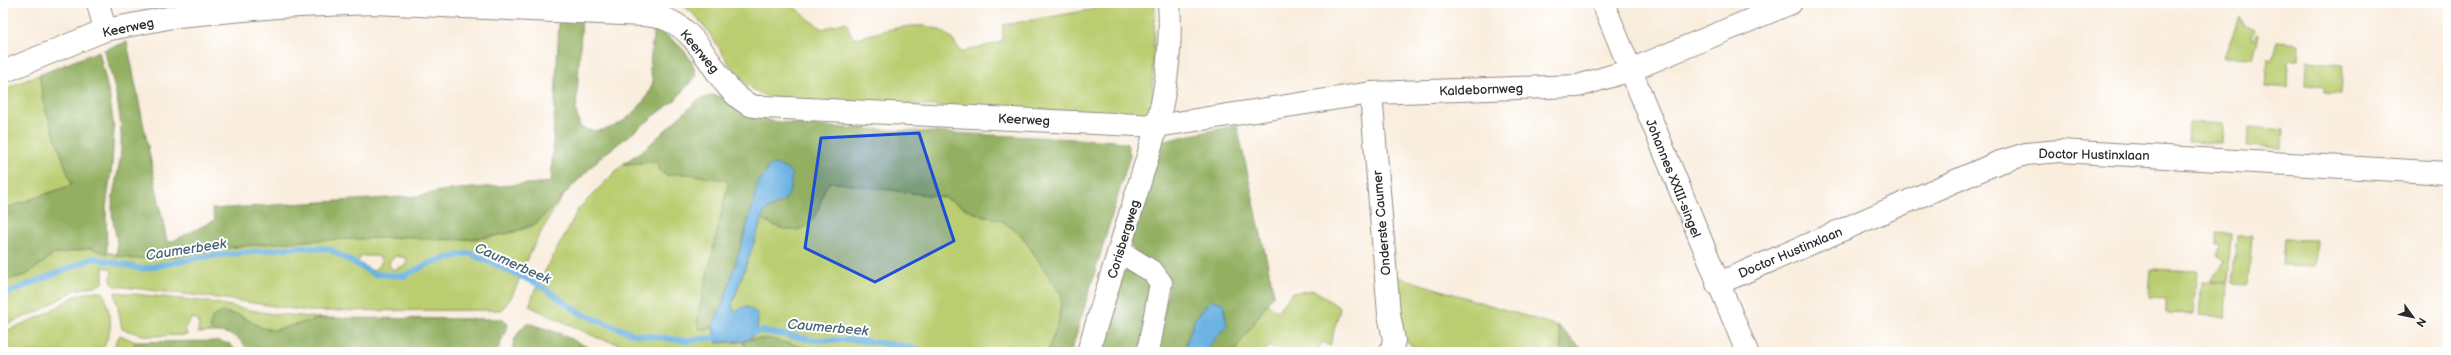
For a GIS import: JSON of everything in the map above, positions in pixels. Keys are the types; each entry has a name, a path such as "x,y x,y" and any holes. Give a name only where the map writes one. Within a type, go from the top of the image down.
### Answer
{"street":[{"path":"98,3 105,30"},
{"name":"Keerweg","path":"3,72 105,30 185,15 276,7 373,3 623,9 655,17 678,25 691,36 736,94 750,105 765,107 1157,126"},
{"name":"Corisbergweg","path":"1088,352 1157,126 1165,93 1170,54 1169,3"},
{"name":"Johannes XXIII-singel","path":"1603,3 1717,284 1747,352"},
{"name":"Kaldebornweg","path":"1157,126 1370,93 1578,86 1631,70 1791,3"},
{"name":"Onderste Caumer","path":"1370,93 1389,314 1394,340 1390,352"},
{"name":"Doctor Hustinxlaan","path":"1717,284 1990,166 2026,154 2060,151 2135,154 2448,173"},
{"path":"1119,251 1153,272 1161,283 1148,352"}],"highlighted area":[{"path":"919,133 954,241 875,282 805,248 821,138"}],"green space":[{"path":"679,3 789,3 822,29 846,22 853,39 897,28 927,26 940,30 951,38 960,52 1002,42 1003,25 1095,9 1094,3 1155,3 1152,104 1143,116 772,98 756,91 744,81 733,69 704,26 693,13"},
{"path":"2240,16 2244,25 2254,30 2251,38 2254,40 2256,34 2259,35 2253,58 2224,57"},
{"path":"582,18 576,111 580,127 591,130 602,130 613,127 633,113 641,104 653,83 650,65 654,30 669,37 687,54 696,76 675,100 601,157 535,224 509,233 468,239 421,239 407,236 396,238 318,240 240,246 162,258 146,259 116,256 117,245 112,210 113,195 121,149 121,124 114,87 104,50 127,42 167,242 175,240 215,220 212,209 419,196 446,190 551,182 559,22"},
{"path":"2277,42 2299,44 2298,60 2288,60 2287,88 2266,86 2268,59 2272,60"},
{"path":"99,51 110,99 114,129 112,165 106,207 107,254 90,248 53,255 26,275 3,281 3,209 72,185 45,108 39,75"},
{"path":"2307,61 2343,65 2341,94 2324,93 2324,87 2306,85"},
{"path":"39,75 45,108 72,185 3,209 3,89"},
{"path":"713,95 721,97 747,113 771,121 827,127 1116,141 1127,144 1130,155 1071,352 1047,352 1058,324 1062,296 1022,236 1002,221 975,213 943,197 830,182 824,191 814,217 809,224 802,228 787,230 761,218 765,211 784,202 791,186 753,205 725,299 713,327 700,329 697,321 698,315 728,184 724,179 689,174 674,174 667,176 660,171 657,162 623,164 647,147 698,100"},
{"path":"2189,122 2223,124 2222,143 2188,142"},
{"path":"1237,125 1274,294 1234,352 1155,352 1169,288 1129,245 1159,142"},
{"path":"2249,127 2284,130 2283,148 2247,146"},
{"path":"657,162 660,171 667,176 674,174 689,174 724,179 729,184 697,321 707,330 713,327 717,343 743,342 748,352 647,352 598,338 529,306 535,290 579,208 623,164"},
{"path":"830,182 943,197 975,213 1002,221 1022,236 1062,296 1058,324 1047,352 823,352 770,339 750,339 756,328 741,309 734,312 732,305 761,218 778,227 794,230 802,228 809,224 814,217 824,191"},
{"path":"567,191 552,213 535,243 510,300 500,310 308,311 226,299 115,286 111,280 112,269 103,267 103,283 75,290 41,310 3,326 3,281 26,275 53,255 91,248 133,259 302,240 408,237 444,240 478,239 504,235 535,224 548,213","holes":["361,256 378,256 382,261 375,269 367,270 359,267 357,263","396,256 407,258 406,265 393,270 389,265 390,260"]},
{"path":"2216,233 2231,234 2228,282 2210,281 2225,261 2218,255 2220,245 2216,245"},
{"path":"2237,236 2252,236 2248,284 2232,283"},
{"path":"2284,239 2317,240 2315,266 2282,265"},
{"path":"1128,267 1150,283 1140,352 1100,352 1123,269"},
{"path":"2151,269 2197,271 2193,314 2166,313 2166,298 2149,297"},
{"path":"1395,276 1558,326 1562,345 1560,352 1419,352 1400,335"},
{"path":"2202,282 2227,283 2225,317 2199,315"},
{"path":"1314,290 1340,308 1330,346 1323,342 1316,352 1291,350 1278,352 1269,346 1265,352 1234,352 1267,304 1277,311 1292,293"},
{"path":"96,291 104,293 110,317 110,329 101,352 3,352 3,332 44,315 75,296"},
{"path":"115,292 210,302 266,313 322,318 275,330 262,328 239,315 210,328 213,332 198,333 199,321 194,318 189,321 185,328 187,335 147,336 122,329"},
{"path":"223,312 239,315 262,328 275,330 322,318 502,319 508,324 497,352 248,352 246,347 239,339 229,334 213,332 210,328 212,317"},
{"path":"527,323 559,333 589,348 604,352 513,352 513,344 516,336"},
{"path":"1558,326 1584,352 1560,352 1562,345"},
{"path":"120,335 136,342 126,352 111,352"},
{"path":"750,339 770,339 823,352 748,352 743,342"},
{"path":"217,341 230,344 237,352 126,352 136,342"}],"water":[{"path":"776,164 788,170 792,175 788,196 765,211 732,305 734,312 746,306 758,314 755,332 752,337 746,340 717,343 713,327 725,298 748,223 758,183 770,165"},
{"path":"1211,300 1223,303 1227,325 1204,352 1188,352 1185,347 1195,319"}],"waterway":[{"name":"Caumerbeek","path":"3,295 94,258 142,269 202,257 300,247 329,249 374,274 404,276 432,262 469,253 538,284 580,313 633,334 687,341 724,336"},
{"name":"Caumerbeek","path":"747,333 761,331 814,340 856,340 910,347 924,352"}]}
